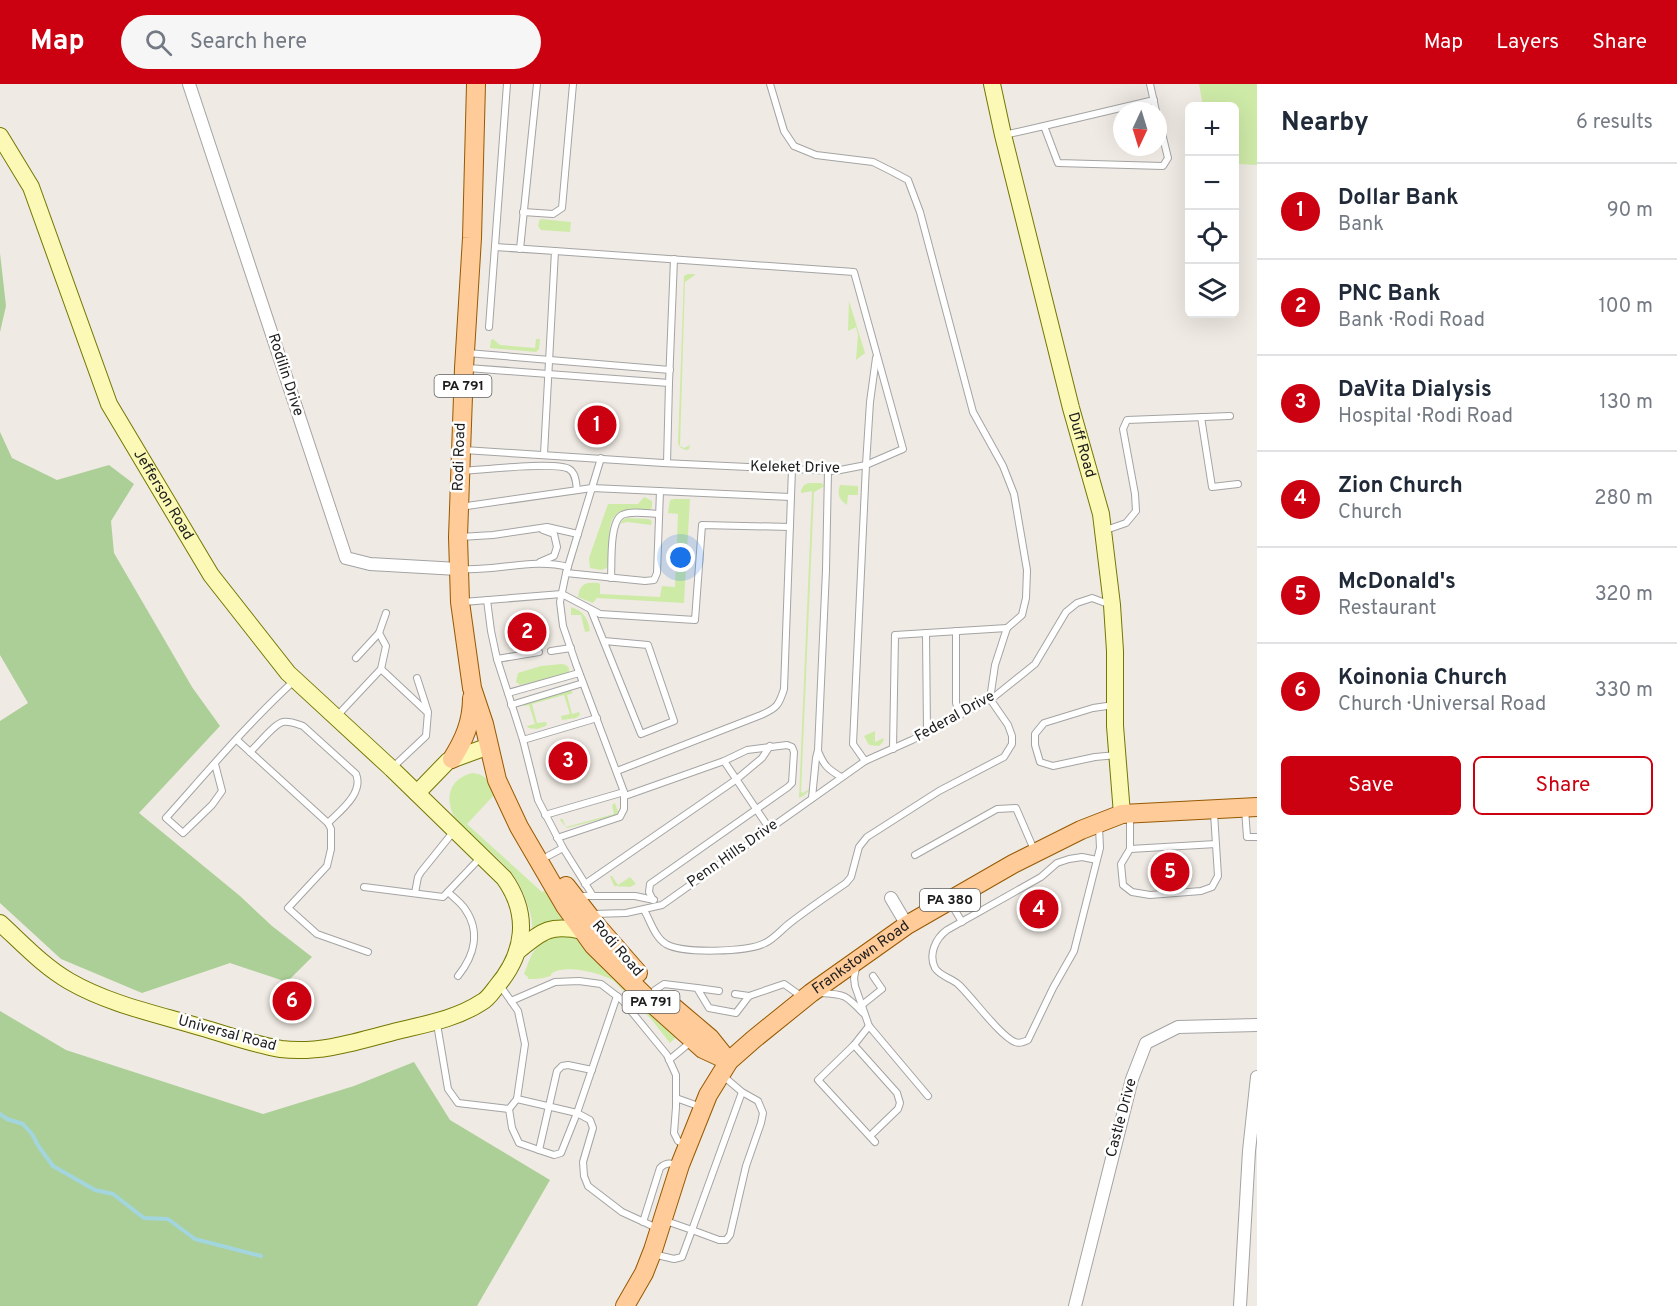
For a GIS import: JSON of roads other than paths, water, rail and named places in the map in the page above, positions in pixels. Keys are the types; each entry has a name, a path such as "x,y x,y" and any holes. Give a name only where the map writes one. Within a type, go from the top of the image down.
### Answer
{"main road":[{"name":"Rodi Road","path":"476,84 472,238 458,507 460,602 472,688 497,780 519,827 565,906 710,1038 725,1068"},
{"path":"452,759 470,720 472,688"},
{"name":"Rodi Road","path":"490,750 579,890 585,923 593,945 655,1006 725,1068"},
{"name":"Frankstown Road","path":"625,1306 644,1273 651,1253 655,1224 708,1095 725,1068 753,1039 807,996 907,925 1035,853 1099,823 1126,813 1251,807"}],"street":[{"name":"Rodilin Drive","path":"189,84 346,558 370,564 458,569"},
{"name":"Duff Road","path":"992,84 1071,408 1101,514 1115,651 1114,726 1126,813"},
{"name":"Jefferson Road","path":"0,136 31,187 109,404 211,575 288,673 456,830"},
{"path":"421,797 442,767 452,759 490,750"},
{"path":"421,797 457,769 490,750"},
{"name":"Universal Road","path":"0,923 44,963 89,992 254,1043 282,1049 330,1048 455,1017 485,1001 507,974 519,950 522,932 520,912 508,883 456,830"},
{"path":"891,898 907,925"},
{"name":"Universal Road","path":"519,950 545,930 585,923"},
{"name":"Castle Drive","path":"1076,1306 1132,1079 1146,1042 1178,1027 1257,1025"},
{"path":"1239,1306 1249,1151 1257,1077"}],"lane":[{"path":"489,327 507,84"},
{"path":"520,249 537,84"},
{"path":"524,212 553,214 562,208 573,84"},
{"path":"644,910 660,939 667,945 720,951 767,943 791,922 846,883 851,877 859,847 867,837 939,791 1004,757 1012,744 1008,725 990,699 995,665 1007,628 1022,615 1028,570 1014,494 1004,466 973,412 920,212 908,180 873,162 816,155 794,146 784,131 770,84"},
{"path":"1003,135 1154,100 1150,84"},
{"path":"1044,126 1058,162 1163,166 1168,158 1167,154"},
{"path":"495,247 854,272 876,353 866,465 853,744 865,760"},
{"path":"544,454 555,251"},
{"path":"667,463 674,259"},
{"name":"Keleket Drive","path":"460,449 828,471 866,465 903,449 876,353"},
{"path":"464,360 548,360 670,370"},
{"path":"464,360 548,373 669,383"},
{"path":"1103,531 1126,523 1136,511 1123,429 1127,420 1230,416"},
{"path":"1202,417 1212,487 1238,484"},
{"path":"557,838 623,814 625,794 563,626 560,603 567,570 601,458"},
{"path":"459,472 525,466 563,467 574,474 577,490"},
{"path":"617,771 773,710 780,703 784,688 792,469"},
{"path":"812,798 818,750 828,471"},
{"path":"458,507 592,488 791,497"},
{"path":"458,569 488,569 554,563 567,570 611,578 654,580 657,573 660,491"},
{"path":"611,578 613,536 619,517 631,513 659,514"},
{"path":"460,602 562,594 600,615 695,620 702,525 790,527"},
{"path":"458,537 547,527 578,534"},
{"path":"528,565 549,559 556,551 557,542 554,534 539,529"},
{"name":"Federal Drive","path":"865,760 927,732 990,699 1035,664 1066,612 1077,603 1092,598 1112,606"},
{"path":"488,600 497,659 523,740 538,800 557,838 555,852"},
{"path":"591,610 641,734 674,721 648,645 604,641"},
{"path":"356,658 379,633 386,613"},
{"path":"892,749 895,635 1007,628"},
{"path":"956,631 956,703 960,715"},
{"path":"336,717 381,669 386,646 379,633"},
{"path":"926,633 927,732"},
{"path":"551,651 571,648"},
{"path":"497,659 539,652"},
{"path":"381,669 428,712"},
{"path":"508,693 579,673"},
{"path":"392,769 426,736 428,712 417,678"},
{"path":"215,764 222,791 212,805 183,833 166,818 215,764 237,740 280,694 296,680"},
{"path":"512,705 583,683"},
{"path":"1115,705 1093,708 1044,723 1035,734 1035,745 1040,762 1053,766 1117,755"},
{"path":"523,740 597,718"},
{"path":"250,753 279,723 287,722 303,726 330,750 356,774 358,779 355,793 328,823"},
{"path":"237,740 328,823 331,829 331,849 327,866 288,908 317,934 368,952"},
{"path":"545,815 625,794 724,761 747,750 770,746 792,747 794,752 792,783 650,884 649,892 653,900"},
{"path":"579,890 736,779 762,758 770,746"},
{"path":"818,750 828,769 841,777"},
{"name":"Penn Hills Drive","path":"585,923 663,905 865,760"},
{"path":"724,761 769,828"},
{"path":"1251,807 1247,837 1257,837"},
{"path":"915,855 997,809 1016,808 1035,853"},
{"path":"1126,813 1130,849 1121,864 1123,885 1132,892 1150,895 1201,891 1212,887 1218,876 1214,809"},
{"path":"1097,860 1082,857 1057,863 1041,877 946,930 937,938 933,956 936,968 944,976 957,983 1015,1042 1023,1043 1028,1040 1074,951 1100,849 1099,823"},
{"path":"416,893 421,872 456,830"},
{"path":"1130,849 1216,844"},
{"path":"364,887 443,897 482,855"},
{"path":"579,890 593,896 635,896 663,905"},
{"path":"579,890 593,896"},
{"path":"448,892 465,909 474,937 473,951 466,967 458,976"},
{"path":"949,900 962,922"},
{"path":"860,958 854,978 855,986 869,1026 928,1096"},
{"path":"862,1005 882,989 873,976"},
{"path":"511,1001 555,982 579,981 601,984 622,1000 667,1055 676,1075 674,1133 678,1141 687,1146"},
{"path":"499,984 518,1011 525,1044 517,1099 508,1109"},
{"path":"655,990 664,984 718,991"},
{"path":"735,994 749,996 784,984 807,996 839,994 845,996 865,1016"},
{"path":"697,988 709,1008 736,1013 749,996"},
{"path":"508,1109 512,1128 519,1143 554,1155 561,1153 617,996"},
{"path":"436,1021 448,1089 458,1102 508,1109"},
{"path":"869,1026 854,1045 818,1080 875,1142"},
{"path":"669,1060 693,1041"},
{"path":"854,1045 899,1098 898,1109 870,1136"},
{"path":"539,1150 557,1071 562,1066 568,1065 591,1071"},
{"path":"517,1099 577,1113 590,1120 592,1128 583,1162 584,1176 588,1186 622,1212 655,1224 692,1230 719,1240 726,1240 730,1235 746,1166 763,1113 758,1101 742,1092 725,1068"},
{"path":"651,1253 674,1260 682,1257 742,1092"},
{"path":"676,1098 703,1107"}],"waterway":[{"path":"0,1114 23,1124 53,1166 95,1190 113,1194 144,1218 168,1219 195,1239 261,1256"}],"place":[{"name":"Dollar Bank","path":"597,425"},
{"name":"PNC Bank","path":"527,632"},
{"name":"DaVita Dialysis","path":"568,761"},
{"name":"McDonald's","path":"1170,872"},
{"name":"Zion Church","path":"1039,909"},
{"name":"Koinonia Church","path":"292,1001"}]}
